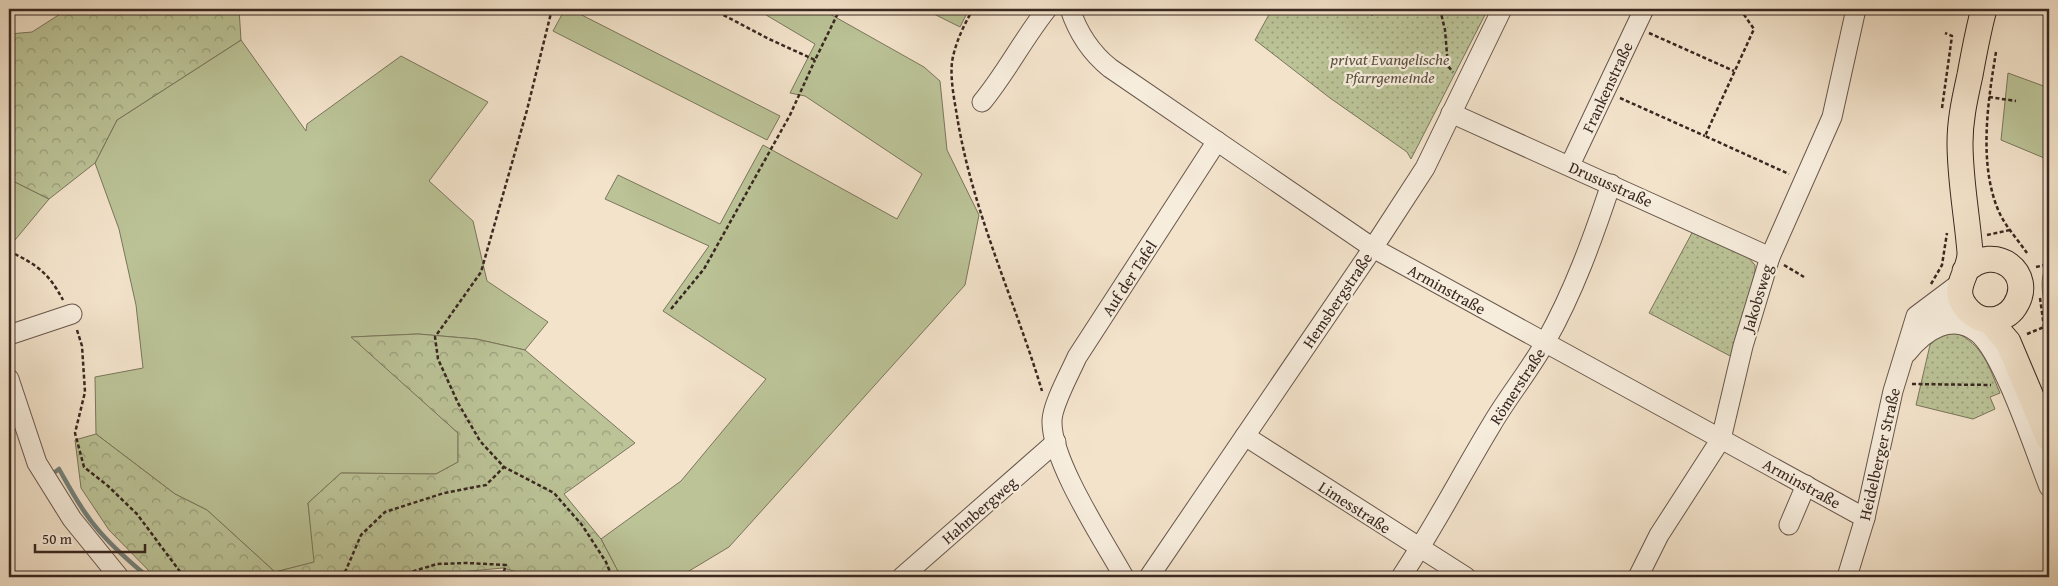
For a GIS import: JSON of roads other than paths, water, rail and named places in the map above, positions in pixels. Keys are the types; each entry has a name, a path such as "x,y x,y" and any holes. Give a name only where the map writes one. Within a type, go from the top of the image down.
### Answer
{"main road":[{"path":"1984,9 1961,117 1961,182 1970,254 1963,277 1960,297 1964,306 1989,316 2008,342 2049,439"},
{"path":"1968,82 1971,99 1974,182 1984,244 1992,259 2008,264 2015,271 2021,290 2014,308 1989,316"},
{"name":"Heidelberger Straße","path":"1963,277 1980,260 1992,259"}],"street":[{"path":"982,102 996,84 1020,45 1047,9"},
{"name":"Arminstraße","path":"1070,9 1075,25 1096,56 1110,68 1373,248 1865,518"},
{"name":"Hemsbergstraße","path":"1149,577 1373,248 1425,168 1502,9"},
{"name":"Frankenstraße","path":"1570,165 1644,9"},
{"name":"Jakobsweg","path":"1638,577 1659,535 1722,439 1743,346 1770,257 1832,117 1856,9"},
{"name":"Drususstraße","path":"1451,113 1570,165 1770,257"},
{"name":"Auf der Tafel","path":"1056,442 1052,421 1061,390 1077,358 1217,141"},
{"name":"Römerstraße","path":"1400,577 1420,549 1492,422 1545,342 1574,289 1611,184"},
{"name":"Heidelberger Straße","path":"1847,577 1865,518 1896,384 1916,316 1922,309 1963,277"},
{"path":"1911,331 1929,317 1942,311 1958,308 1989,316"},
{"path":"9,335 72,314"},
{"path":"1903,358 1912,346 1930,330 1947,324 1968,327 1980,334 1990,348 2009,385 2049,487"},
{"path":"9,379 37,463 72,519 119,577"},
{"name":"Limesstraße","path":"1245,436 1466,577"},
{"path":"1056,442 1073,486 1124,577"},
{"name":"Hahnbergweg","path":"902,577 1056,442"},
{"path":"1789,525 1806,485"}],"waterway":[{"path":"55,472 59,469 83,509 100,532 148,577"}],"park label":[{"name":"privat Evangelische Pfarrgemeinde","path":"1390,68"}]}
